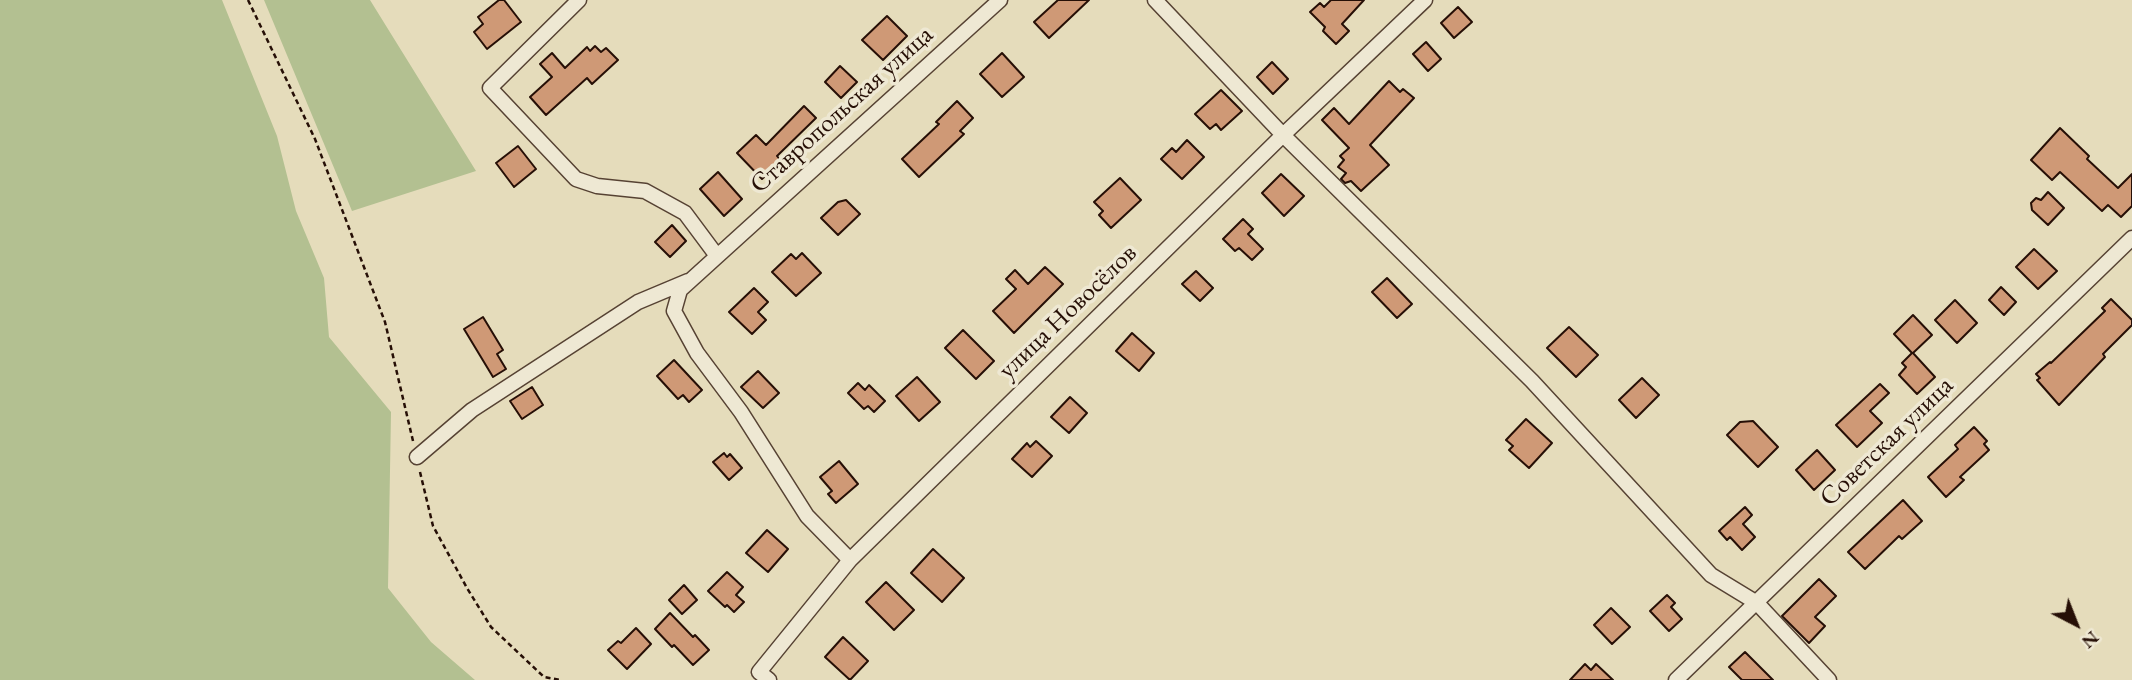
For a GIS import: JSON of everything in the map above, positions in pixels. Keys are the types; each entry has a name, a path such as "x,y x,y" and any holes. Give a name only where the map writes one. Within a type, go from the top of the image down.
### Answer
{"street":[{"path":"579,0 490,88 576,179 597,186 645,191 685,213 717,256"},
{"name":"Ставропольская улица","path":"691,280 1000,0"},
{"path":"1155,0 1283,135 1532,381 1711,575 1757,603 1829,680"},
{"name":"улица Новосёлов","path":"764,676 850,560 1283,135 1425,0"},
{"name":"Советская улица","path":"1676,680 2132,238"},
{"path":"417,457 472,410 638,302 691,280"},
{"path":"691,280 680,290 674,311 697,353 741,412 807,516 850,560"}],"path":[{"path":"248,0 315,139 385,321 433,526 491,627 544,677 561,680"}],"green space":[{"path":"0,0 222,0 277,136 296,211 324,278 329,337 391,412 388,588 431,642 475,680 0,680"},
{"path":"264,0 370,0 476,171 352,211"}],"building":[{"path":"499,0 504,0 521,22 487,49 474,32 483,24 478,17"},
{"path":"1058,0 1089,0 1049,38 1034,22"},
{"path":"1331,0 1364,0 1342,24 1349,31 1336,44 1323,31 1325,27 1310,12 1320,3 1324,7"},
{"path":"1458,7 1472,22 1454,38 1441,23"},
{"path":"887,16 907,36 883,60 862,40"},
{"path":"1426,42 1441,59 1428,71 1413,54"},
{"path":"595,46 601,52 606,48 618,60 592,84 587,78 546,115 530,97 552,77 540,64 552,53 565,68 587,47 590,51"},
{"path":"1002,53 1024,77 1002,97 980,74"},
{"path":"1272,62 1288,79 1273,94 1257,77"},
{"path":"840,66 857,82 841,98 825,82"},
{"path":"1389,81 1400,92 1403,89 1414,98 1370,145 1389,165 1361,191 1351,181 1345,183 1341,179 1346,173 1338,167 1344,160 1340,156 1349,148 1322,120 1334,108 1349,124"},
{"path":"1221,90 1242,111 1221,130 1216,124 1210,129 1195,114"},
{"path":"957,101 973,118 960,131 964,134 919,177 902,159 939,124 936,122"},
{"path":"804,106 816,118 777,156 781,161 762,179 737,153 756,135 766,145"},
{"path":"2060,128 2089,156 2087,159 2118,188 2132,174 2132,206 2121,217 2108,205 2102,211 2060,172 2052,180 2031,160"},
{"path":"1187,140 1204,157 1182,179 1161,159 1172,148 1176,152"},
{"path":"518,146 536,169 514,187 496,163"},
{"path":"718,172 742,199 724,216 700,189"},
{"path":"1281,174 1304,196 1284,216 1262,193"},
{"path":"1120,178 1141,200 1111,228 1099,215 1103,211 1094,202"},
{"path":"2048,192 2064,208 2048,225 2032,210 2031,203 2036,198 2041,200"},
{"path":"846,200 860,214 838,235 821,218 838,202"},
{"path":"1243,219 1253,229 1248,234 1263,249 1252,260 1239,248 1235,251 1223,239"},
{"path":"672,225 686,241 670,257 655,242"},
{"path":"2034,249 2057,271 2038,289 2016,267"},
{"path":"802,253 821,273 796,296 772,272 791,254 796,259"},
{"path":"1045,267 1063,284 1014,333 993,311 1016,289 1006,279 1015,270 1028,284"},
{"path":"1196,271 1213,288 1200,301 1182,284"},
{"path":"1387,278 1412,304 1397,318 1372,292"},
{"path":"2001,287 2016,302 2004,315 1989,300"},
{"path":"754,288 768,302 758,312 766,320 752,334 729,312"},
{"path":"2111,299 2132,320 2132,325 2059,405 2037,380 2040,378 2036,374 2105,311 2102,308"},
{"path":"1955,300 1977,323 1957,343 1935,320"},
{"path":"1913,315 1932,335 1913,353 1935,377 1917,394 1899,375 1906,367 1902,363 1912,353 1894,334"},
{"path":"483,317 503,350 497,354 506,369 493,377 464,329"},
{"path":"1569,327 1598,355 1576,377 1547,348"},
{"path":"963,330 994,361 976,379 945,348"},
{"path":"1132,333 1154,353 1139,371 1116,351"},
{"path":"674,360 702,390 689,402 683,395 678,399 657,376"},
{"path":"758,371 779,393 763,408 741,387"},
{"path":"917,377 940,402 919,421 896,396"},
{"path":"1642,378 1659,395 1636,418 1619,400"},
{"path":"858,383 865,390 869,385 885,401 874,412 868,406 864,409 848,393"},
{"path":"1880,384 1889,393 1870,411 1882,423 1857,447 1836,425"},
{"path":"532,387 543,405 522,419 510,401"},
{"path":"1070,397 1087,413 1069,433 1051,417"},
{"path":"1526,419 1552,443 1529,468 1509,450 1513,446 1506,440"},
{"path":"1753,421 1778,447 1758,467 1727,435 1740,422"},
{"path":"1974,427 1987,441 1984,444 1989,450 1960,477 1964,480 1946,497 1928,477 1958,449 1955,445"},
{"path":"1036,441 1052,456 1032,477 1012,459 1027,443 1030,447"},
{"path":"1817,450 1835,470 1814,490 1796,470"},
{"path":"724,453 727,457 730,454 742,468 729,480 713,462"},
{"path":"839,461 858,484 836,503 828,494 832,491 820,477"},
{"path":"1903,500 1922,521 1902,539 1899,536 1865,569 1848,552"},
{"path":"1745,507 1752,515 1743,524 1755,537 1742,550 1730,537 1727,540 1719,531"},
{"path":"767,530 788,549 768,572 746,553"},
{"path":"933,549 964,578 942,602 911,573"},
{"path":"727,572 743,587 736,595 744,602 734,612 708,591"},
{"path":"1819,579 1836,596 1815,617 1825,626 1809,643 1782,616"},
{"path":"886,582 914,610 894,630 866,602"},
{"path":"684,585 697,600 682,614 669,600"},
{"path":"1667,595 1675,603 1671,607 1682,619 1669,631 1650,611"},
{"path":"1611,608 1630,627 1612,644 1594,625"},
{"path":"670,613 709,650 693,665 655,629"},
{"path":"636,628 651,644 627,669 608,650 618,641 621,643"},
{"path":"843,637 868,661 850,680 825,657"},
{"path":"1745,652 1773,680 1742,680 1729,667"},
{"path":"1585,664 1591,670 1596,664 1613,680 1570,680"}]}
